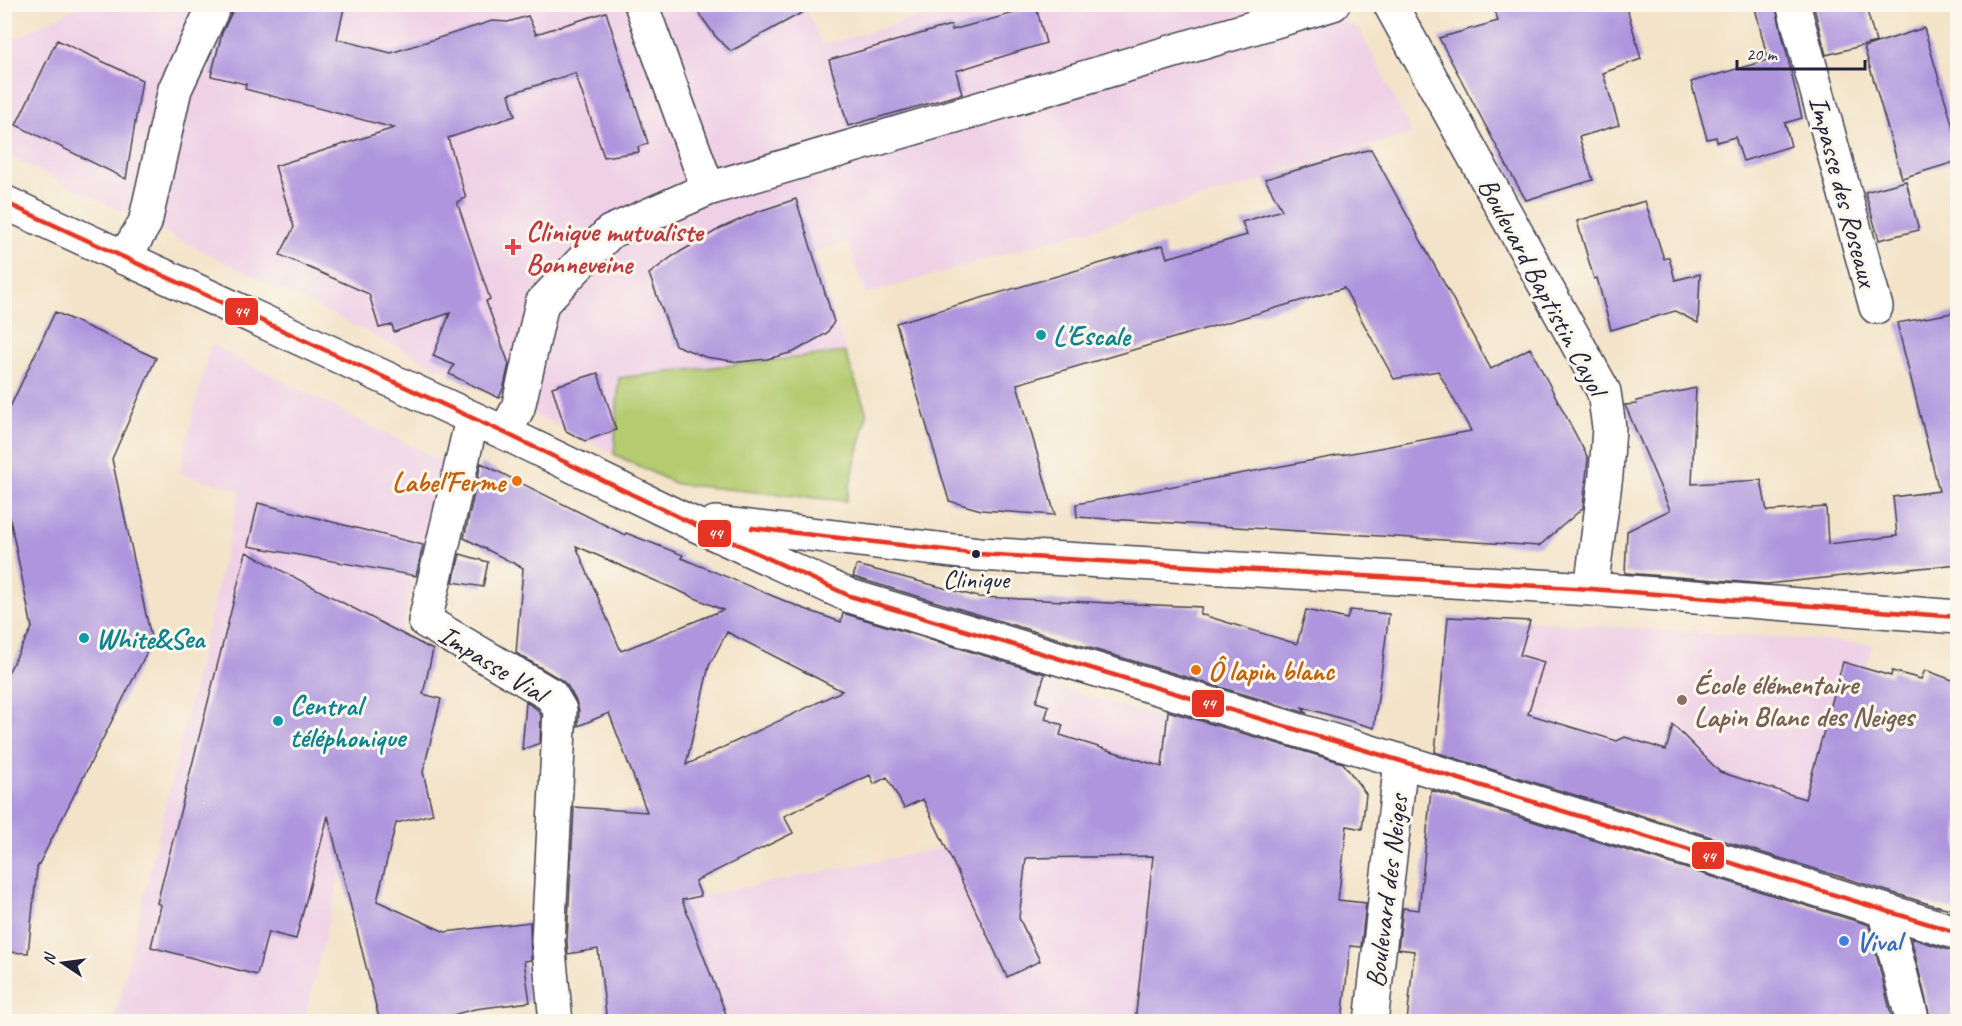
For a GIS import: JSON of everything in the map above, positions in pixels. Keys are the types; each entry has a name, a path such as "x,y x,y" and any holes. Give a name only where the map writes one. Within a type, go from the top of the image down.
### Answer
{"street":[{"path":"124,258 145,223 175,89 215,4"},
{"path":"641,4 708,189"},
{"path":"505,433 518,408 542,303 610,232 708,189 1334,4"},
{"name":"Boulevard Baptistin Cayol","path":"1390,4 1604,392 1609,427 1606,475 1591,589"},
{"name":"Impasse des Roseaux","path":"1793,4 1876,307"},
{"path":"4,202 505,433 850,596 1401,761 1958,933"},
{"name":"Impasse Vial","path":"472,419 425,621 551,695 560,710 548,941 555,1022"},
{"path":"685,520 980,554 1591,589 1958,617"},
{"name":"Boulevard des Neiges","path":"1371,1022 1401,761"},
{"path":"1884,910 1913,1022"}],"shaded area":[{"name":"Clinique mutualiste Bonneveine","path":"83,4 804,5 823,45 961,5 1327,5 1333,16 1360,30 1412,134 1279,172 1281,175 866,294 847,242 813,253 867,414 846,501 676,484 5,154 4,59 9,59 13,40"},
{"path":"210,344 445,463 304,1021 114,1022 240,491 179,473"},
{"name":"École élémentaire Lapin Blanc des Neiges","path":"1530,621 1873,644 1811,854 1492,757"},
{"path":"1043,682 1241,743 1200,1021 729,1021 682,900 947,847 979,886"}],"green space":[{"path":"845,352 867,414 846,501 676,484 614,454 619,378"}],"building":[{"path":"233,4 345,4 337,39 391,53 492,21 508,22 528,16 536,34 606,12 648,143 638,147 639,152 604,157 575,73 509,94 515,116 448,138 466,198 457,202 490,299 486,301 509,364 499,398 449,374 454,365 433,356 450,313 394,332 392,325 379,328 369,294 280,255 294,227 275,166 394,128 245,89 246,84 211,76 222,33 232,12"},
{"path":"692,4 818,4 731,51 716,37"},
{"path":"1493,4 1626,4 1641,59 1603,73 1619,125 1579,137 1593,180 1526,200 1439,38 1498,21"},
{"path":"1754,4 1775,4 1802,118 1785,123 1791,146 1743,161 1735,137 1717,142 1716,137 1707,139 1691,82 1768,60"},
{"path":"1813,4 1865,4 1876,42 1826,55"},
{"path":"1036,7 1046,43 956,71 962,94 848,126 829,60 951,25 952,30"},
{"path":"1924,28 1958,144 1958,161 1902,178 1864,47"},
{"path":"57,40 142,80 126,179 16,125"},
{"name":"L'Escale","path":"1371,149 1491,369 1530,348 1588,458 1583,508 1539,546 1077,517 1076,504 1471,431 1438,371 1394,379 1344,288 1017,384 1055,515 981,510 949,501 896,323 1163,245 1167,258 1247,235 1242,222 1282,210 1265,179"},
{"path":"1906,181 1919,230 1879,240 1865,192"},
{"path":"796,199 834,322 827,333 794,352 767,359 739,362 705,357 675,345 649,274 673,256 721,228 757,212"},
{"path":"1645,201 1664,259 1669,257 1675,280 1700,274 1698,323 1675,311 1611,330 1597,278 1594,279 1577,221"},
{"name":"White&Sea","path":"55,312 156,358 112,459 152,642 37,868 28,953 4,952 4,680 32,628 4,489 4,420"},
{"path":"1958,312 1958,564 1767,584 1625,573 1627,531 1670,510 1625,405 1637,404 1636,401 1696,388 1692,484 1761,480 1767,511 1826,507 1828,544 1897,536 1893,497 1939,491 1897,323"},
{"path":"598,373 616,430 585,441 566,431 552,387"},
{"path":"481,463 625,535 626,533 683,555 681,558 802,608 841,622 843,613 1045,674 1036,702 1049,706 1045,719 1063,725 1060,735 1162,767 1168,711 1343,763 1366,794 1362,829 1347,826 1338,900 1366,903 1361,947 1350,946 1342,1022 1135,1022 1153,856 1026,858 1019,918 1040,961 1007,977 923,799 904,808 887,777 874,784 870,775 784,816 793,833 695,881 701,896 682,900 726,1014 700,1022 607,1022 598,949 568,954 574,807 647,812 609,713 578,726 579,711 567,685 516,653 523,568 464,538","holes":["576,546 642,575 723,610 621,651","727,632 842,691 686,765 709,666"]},
{"path":"258,503 423,545 416,576 248,546"},
{"name":"Central téléphonique","path":"246,552 433,650 423,694 441,699 423,772 433,814 396,823 377,901 445,932 530,922 531,960 524,961 530,1002 475,1009 425,1022 380,1022 328,816 296,939 268,932 257,975 151,947 161,905 157,903"},
{"path":"460,554 488,562 483,587 453,582"},
{"path":"857,565 978,597 1202,607 1200,614 1297,644 1306,610 1347,619 1350,610 1389,614 1374,728 1302,707 1306,713 853,577"},
{"path":"1448,617 1530,621 1520,655 1544,662 1528,714 1617,741 1625,737 1666,750 1673,725 1720,772 1805,799 1843,662 1891,676 1892,671 1921,679 1925,670 1958,682 1958,911 1435,752"},
{"path":"526,702 537,709 541,715 540,743 522,750"},
{"path":"1431,790 1869,925 1893,1022 1407,1022 1414,951 1398,949 1403,908 1419,910"},
{"path":"1911,938 1952,951 1958,970 1958,1022 1931,1022"}],"transit line":[{"name":"44","path":"4,202 505,433 850,596 1401,761 1958,933"},
{"name":"44","path":"752,528 979,554 1591,589 1958,617"}],"place":[{"name":"Clinique mutualiste Bonneveine","path":"513,247"},
{"name":"L'Escale","path":"1041,335"},
{"name":"Label'Ferme","path":"517,481"},
{"name":"Clinique","path":"976,554"},
{"name":"White&Sea","path":"84,638"},
{"name":"Ô lapin blanc","path":"1196,670"},
{"name":"École élémentaire Lapin Blanc des Neiges","path":"1682,700"},
{"name":"Central téléphonique","path":"278,721"},
{"name":"Vival","path":"1844,941"}]}
